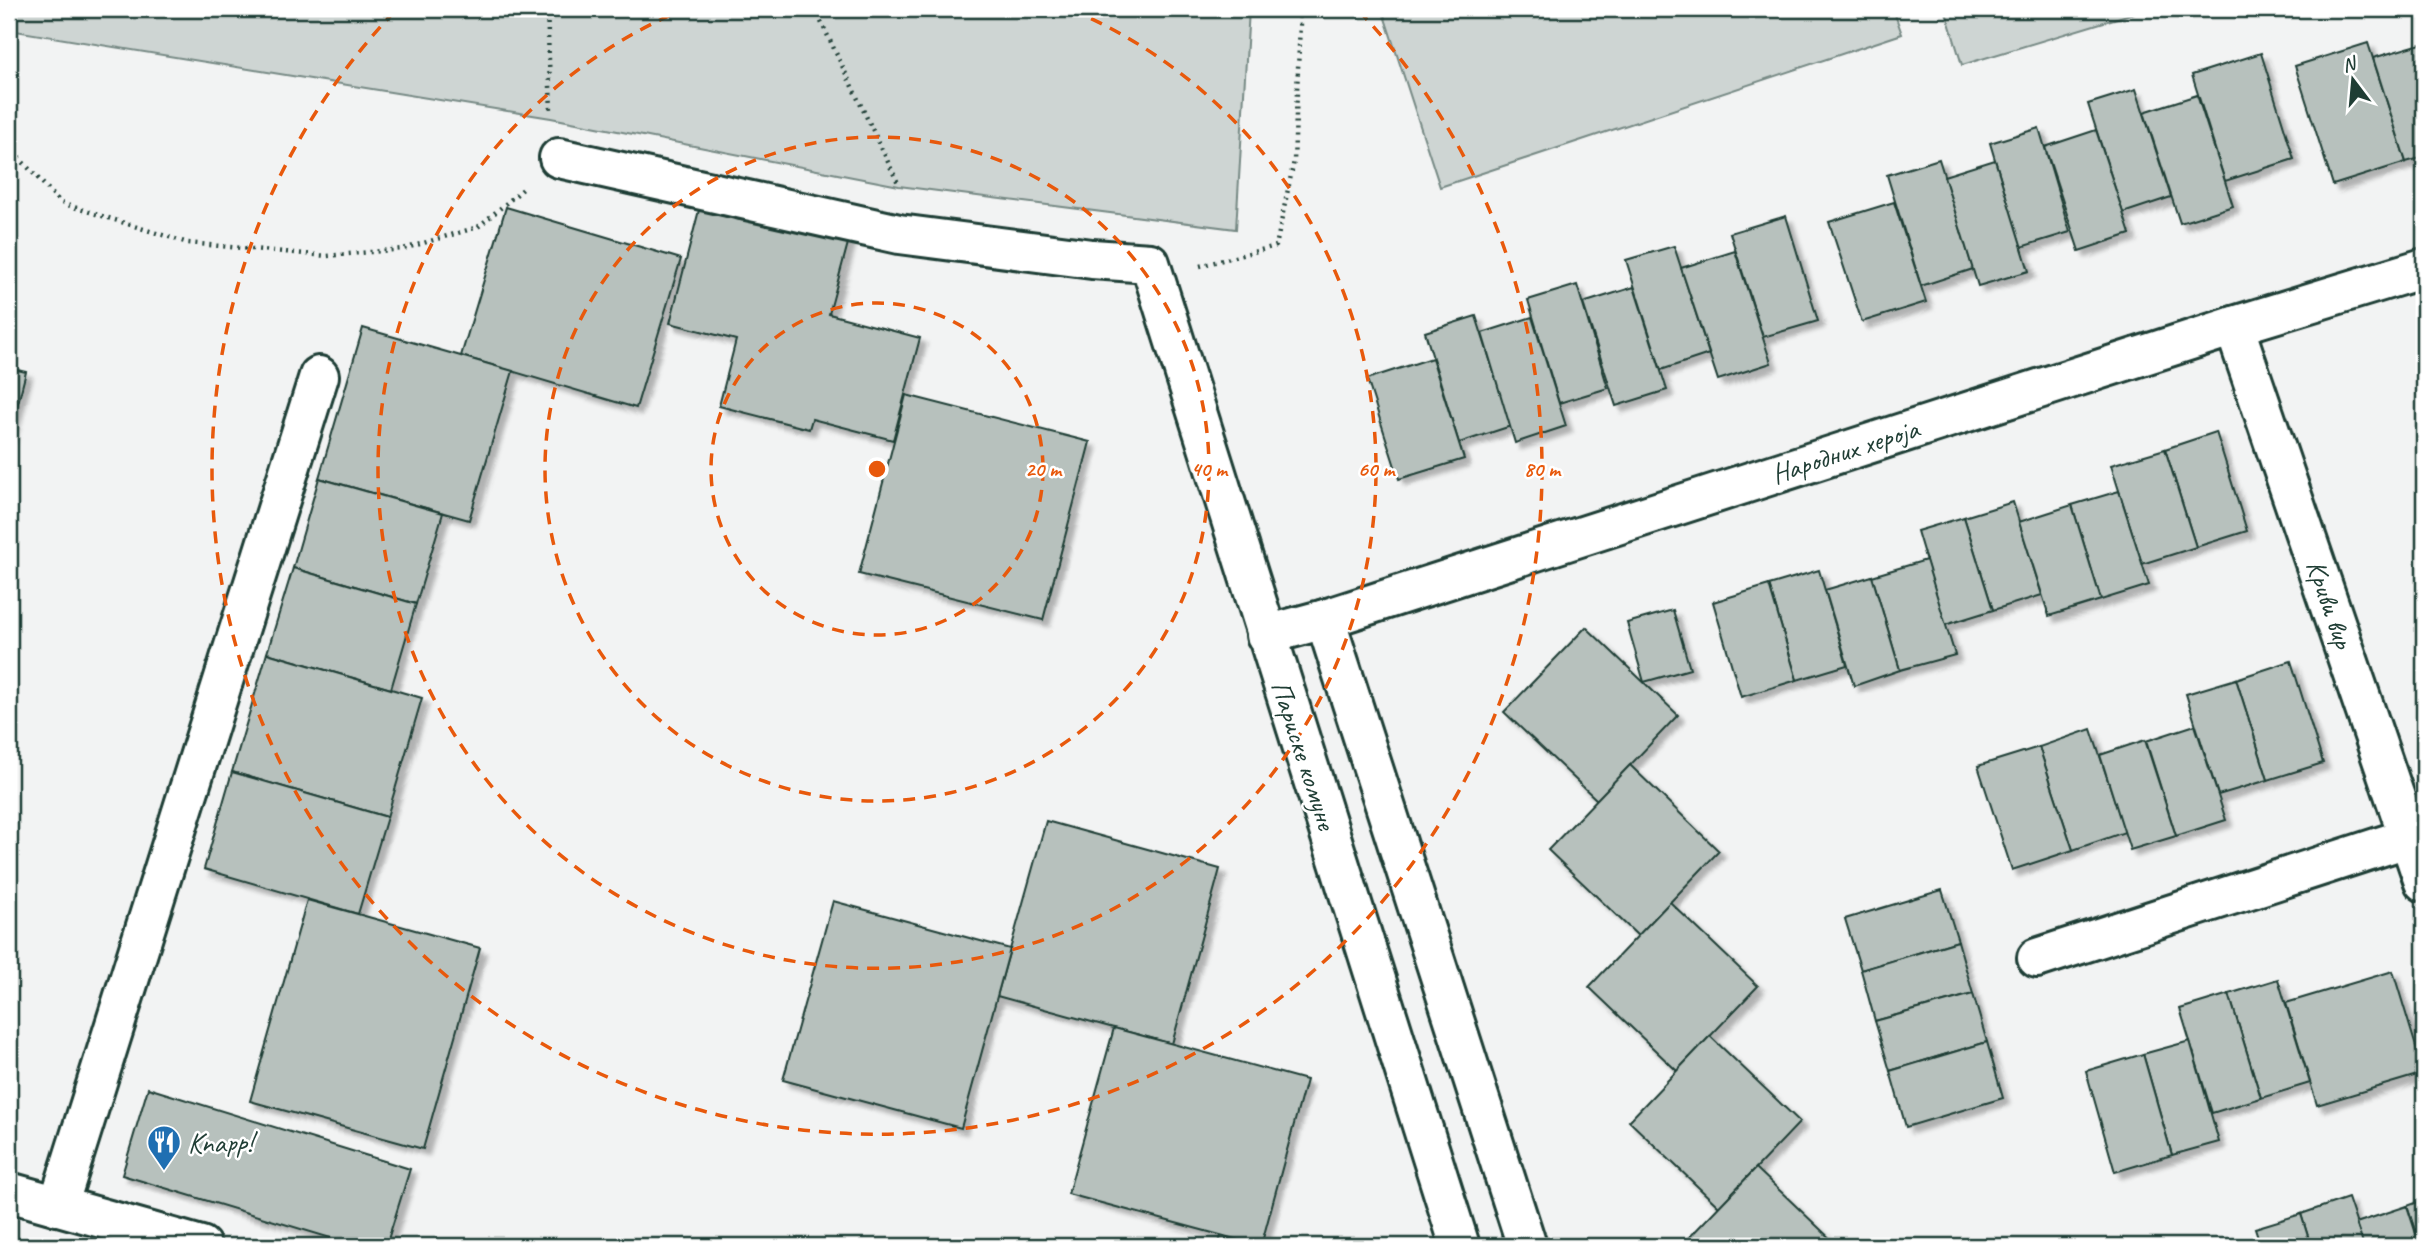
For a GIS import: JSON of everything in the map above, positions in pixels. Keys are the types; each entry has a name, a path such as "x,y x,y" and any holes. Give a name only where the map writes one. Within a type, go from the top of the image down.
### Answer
{"street":[{"path":"559,158 899,234 1079,257 1150,263"},
{"name":"Париске комуне","path":"1150,263 1460,1246"},
{"name":"Народних хероја","path":"1266,635 1325,619 2234,326 2424,268"},
{"name":"Криви вир","path":"2234,326 2424,882"},
{"path":"58,1206 319,376"},
{"path":"1325,619 1527,1246"},
{"path":"2037,958 2410,837"},
{"path":"9,1192 201,1246"}],"path":[{"path":"9,147 61,203 188,243 327,256 403,249 478,227 559,158 551,118 547,9"},
{"path":"815,9 899,186 899,234"},
{"path":"1150,263 1202,266 1276,246 1294,161 1299,9"}],"shaded area":[{"path":"9,9 1249,9 1236,229 899,186 551,118 9,30"},
{"path":"1382,9 1893,9 1902,34 1440,187"},
{"path":"1945,9 2147,9 1962,65"}],"building":[{"path":"2368,43 2406,162 2333,185 2295,66"},
{"path":"2424,43 2424,157 2406,162 2373,58"},
{"path":"2261,53 2294,159 2225,181 2192,75"},
{"path":"2136,89 2171,197 2123,213 2088,104"},
{"path":"2197,95 2233,206 2180,223 2144,112"},
{"path":"2039,128 2070,232 2021,247 1990,143"},
{"path":"2096,130 2130,234 2079,251 2045,147"},
{"path":"1939,159 1973,269 1921,286 1887,175"},
{"path":"1995,160 2029,271 1978,286 1944,176"},
{"path":"1894,202 1926,302 1862,322 1829,222"},
{"path":"745,205 851,232 829,314 920,338 893,440 812,419 809,429 719,406 736,340 670,323 699,210 741,220"},
{"path":"506,207 681,259 636,408 461,356"},
{"path":"1786,216 1818,321 1763,337 1730,233"},
{"path":"1674,246 1709,354 1661,370 1626,260"},
{"path":"1735,251 1771,363 1718,380 1681,268"},
{"path":"1577,285 1608,388 1559,403 1528,300"},
{"path":"1634,287 1667,390 1616,406 1583,303"},
{"path":"1476,316 1511,426 1459,443 1425,332"},
{"path":"1532,317 1566,426 1515,443 1482,333"},
{"path":"363,328 513,371 469,520 319,478"},
{"path":"1432,358 1464,459 1399,479 1367,379"},
{"path":"9,368 26,372 9,438"},
{"path":"906,395 1090,442 1043,620 859,574"},
{"path":"2216,432 2247,531 2196,547 2165,449"},
{"path":"2165,449 2196,547 2142,564 2111,465"},
{"path":"319,478 443,513 416,604 293,568"},
{"path":"2119,491 2149,585 2101,600 2072,505"},
{"path":"2013,502 2042,595 1993,610 1964,517"},
{"path":"2072,505 2101,600 2049,616 2019,522"},
{"path":"1964,517 1993,610 1945,625 1917,531"},
{"path":"1926,560 1955,655 1900,670 1872,576"},
{"path":"293,568 416,604 391,689 267,653"},
{"path":"1819,570 1847,665 1797,680 1769,585"},
{"path":"1872,576 1900,670 1854,686 1825,590"},
{"path":"1769,585 1797,680 1741,697 1713,602"},
{"path":"1673,610 1690,669 1644,682 1627,623"},
{"path":"1586,627 1678,715 1597,800 1504,712"},
{"path":"267,653 422,698 387,817 232,772"},
{"path":"2291,661 2323,763 2268,780 2236,679"},
{"path":"2236,679 2268,780 2218,795 2186,694"},
{"path":"2195,725 2226,820 2176,836 2146,741"},
{"path":"2091,729 2125,832 2073,850 2039,747"},
{"path":"2145,740 2176,836 2130,850 2100,755"},
{"path":"2039,747 2073,850 2012,870 1978,766"},
{"path":"1630,765 1719,851 1638,936 1548,850"},
{"path":"232,772 387,817 358,914 204,869"},
{"path":"1046,821 1220,869 1172,1044 997,996"},
{"path":"1942,890 1958,941 1861,970 1845,919"},
{"path":"307,900 480,948 423,1149 250,1101"},
{"path":"833,901 1010,949 961,1128 783,1080"},
{"path":"1670,902 1758,986 1677,1071 1589,987"},
{"path":"1958,941 1973,994 1875,1021 1861,970"},
{"path":"2393,971 2424,1073 2317,1105 2286,1003"},
{"path":"2278,979 2310,1083 2261,1098 2229,994"},
{"path":"1973,994 1987,1042 1890,1071 1875,1021"},
{"path":"2229,994 2261,1098 2212,1113 2180,1009"},
{"path":"1114,1028 1306,1080 1261,1246 1068,1194"},
{"path":"1710,1036 1800,1122 1719,1207 1629,1121"},
{"path":"2190,1041 2219,1142 2172,1155 2143,1054"},
{"path":"1987,1042 2003,1098 1906,1127 1890,1071"},
{"path":"2143,1054 2172,1155 2115,1172 2086,1071"},
{"path":"148,1088 410,1169 386,1246 357,1246 122,1175"},
{"path":"1756,1168 1838,1246 1681,1246"},
{"path":"2348,1198 2364,1246 2311,1246 2301,1214"},
{"path":"2424,1200 2424,1246 2420,1246 2407,1206"},
{"path":"2407,1206 2420,1246 2364,1246 2356,1223"},
{"path":"2301,1214 2311,1246 2261,1246 2255,1228"},
{"path":"1221,1236 1259,1246 1218,1246"}],"place":[{"name":"Knapp!","path":"164,1172"}]}
